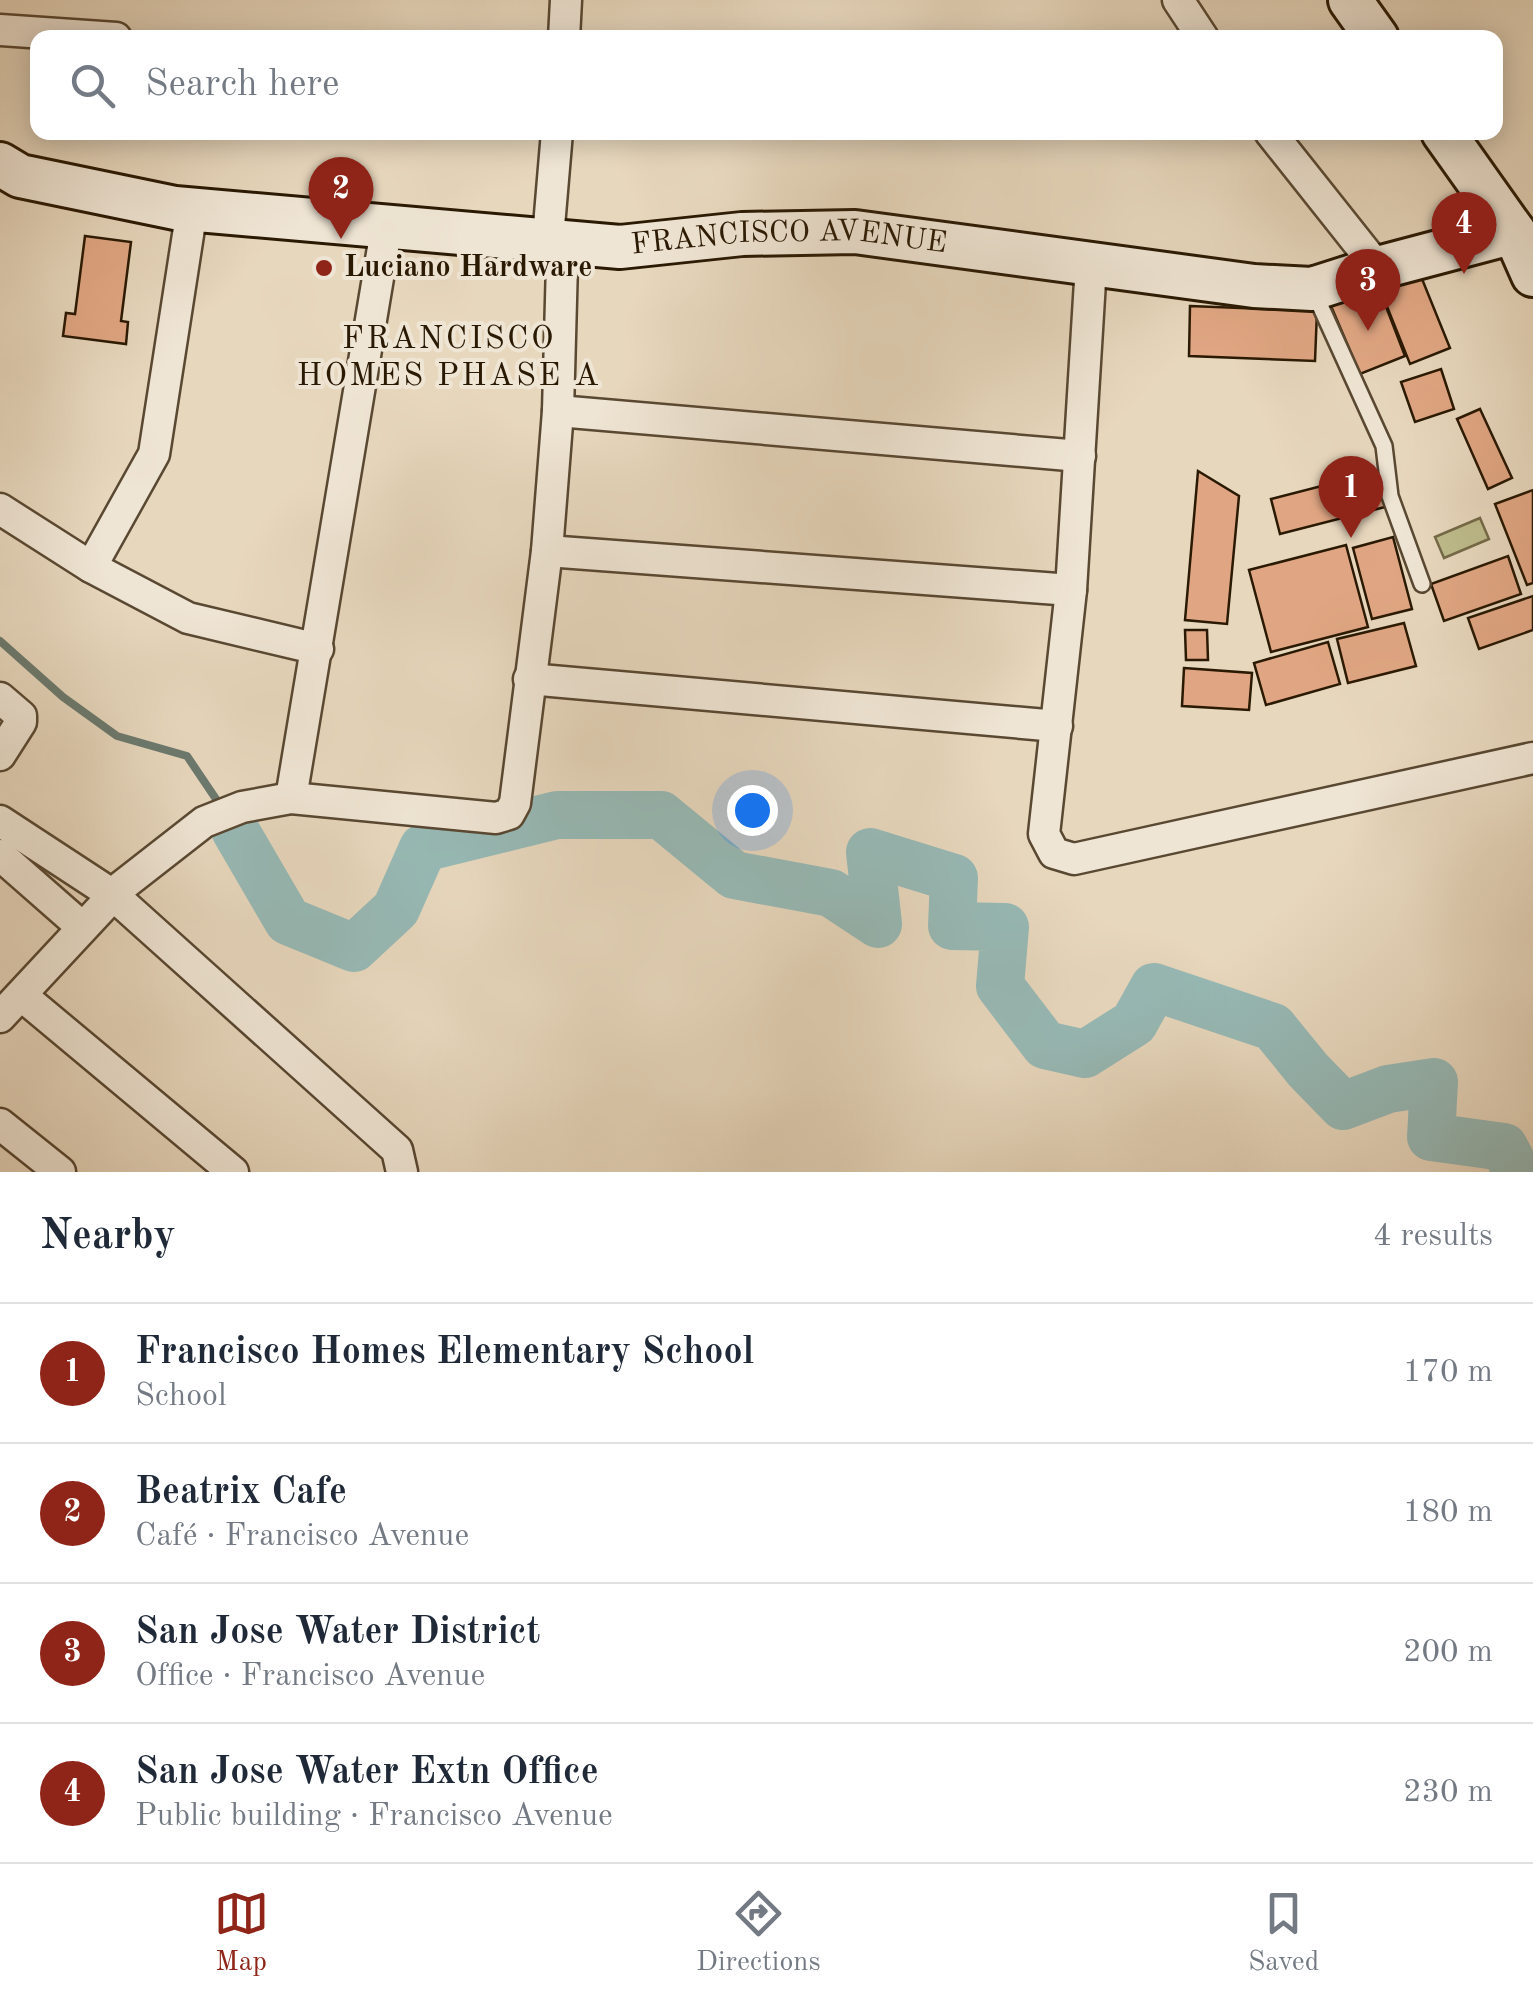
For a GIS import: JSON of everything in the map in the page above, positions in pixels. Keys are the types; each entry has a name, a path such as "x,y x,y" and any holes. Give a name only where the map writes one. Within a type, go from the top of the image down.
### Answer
{"street":[{"path":"564,30 566,0"},
{"path":"1178,0 1198,30"},
{"path":"1350,0 1371,30"},
{"path":"0,30 30,32"},
{"path":"233,1172 10,1006 113,895 204,822 242,807 292,798 496,818 509,814 516,802 547,550 558,411 562,263 548,238 555,140"},
{"path":"1276,140 1378,268"},
{"path":"1451,140 1523,226 1533,275"},
{"name":"FRANCISCO AVENUE","path":"0,164 20,176 192,210 620,247 742,234 855,232 1254,286 1312,289 1523,226"},
{"path":"91,567 154,454 192,210"},
{"path":"292,798 388,224"},
{"path":"1091,265 1071,590 1044,834 1054,853 1074,860 1533,758"},
{"path":"558,411 1080,456"},
{"path":"0,509 91,567 188,618 318,649"},
{"path":"547,550 1071,590"},
{"path":"529,679 1056,726"},
{"path":"0,698 17,711 21,722 0,755"},
{"path":"0,821 113,895 397,1150 402,1172"},
{"path":"0,855 82,928"},
{"path":"0,1124 60,1172"}],"lane":[{"path":"1312,289 1384,446 1390,496 1422,584"}],"shaded area":[{"path":"1480,518 1489,539 1444,558 1435,537"}],"building":[{"path":"85,236 131,242 121,321 128,322 126,344 63,336 66,313 75,314"},
{"path":"1420,274 1450,348 1410,364 1380,289"},
{"path":"1380,291 1405,356 1360,374 1331,306"},
{"path":"1190,306 1317,311 1315,361 1189,356"},
{"path":"1441,369 1454,409 1415,422 1401,382"},
{"path":"1480,409 1512,478 1488,489 1457,419"},
{"path":"1198,471 1239,496 1227,624 1185,620"},
{"path":"1376,472 1385,507 1280,534 1271,499"},
{"path":"1533,490 1533,583 1527,585 1495,504"},
{"path":"1393,537 1412,609 1372,619 1353,548"},
{"path":"1346,545 1368,627 1271,652 1249,570"},
{"path":"1508,556 1521,594 1444,621 1431,584"},
{"path":"1533,596 1533,630 1479,649 1468,618"},
{"path":"1404,623 1416,666 1348,683 1337,639"},
{"path":"1185,630 1207,630 1208,660 1186,660"},
{"path":"1328,642 1340,684 1266,705 1254,663"},
{"path":"1184,668 1252,673 1249,710 1182,706"}],"waterway":[{"path":"0,641 63,697 117,736 187,756 216,799"},
{"path":"235,830 288,921 354,948 396,909 423,848 557,815 661,815 734,875 831,893 878,924 870,852 954,878 952,926 1005,927 1000,986 1045,1045 1085,1054 1134,1023 1154,987 1273,1027 1343,1106 1388,1089 1434,1082 1431,1137 1504,1147 1517,1172"}],"place":[{"name":"Beatrix Cafe","path":"341,239"},
{"name":"Luciano Hardware","path":"324,268"},
{"name":"San Jose Water Extn Office","path":"1464,274"},
{"name":"San Jose Water District","path":"1368,331"},
{"name":"Francisco Homes Elementary School","path":"1351,538"}],"district":[{"name":"FRANCISCO HOMES PHASE A","path":"449,358"}]}
